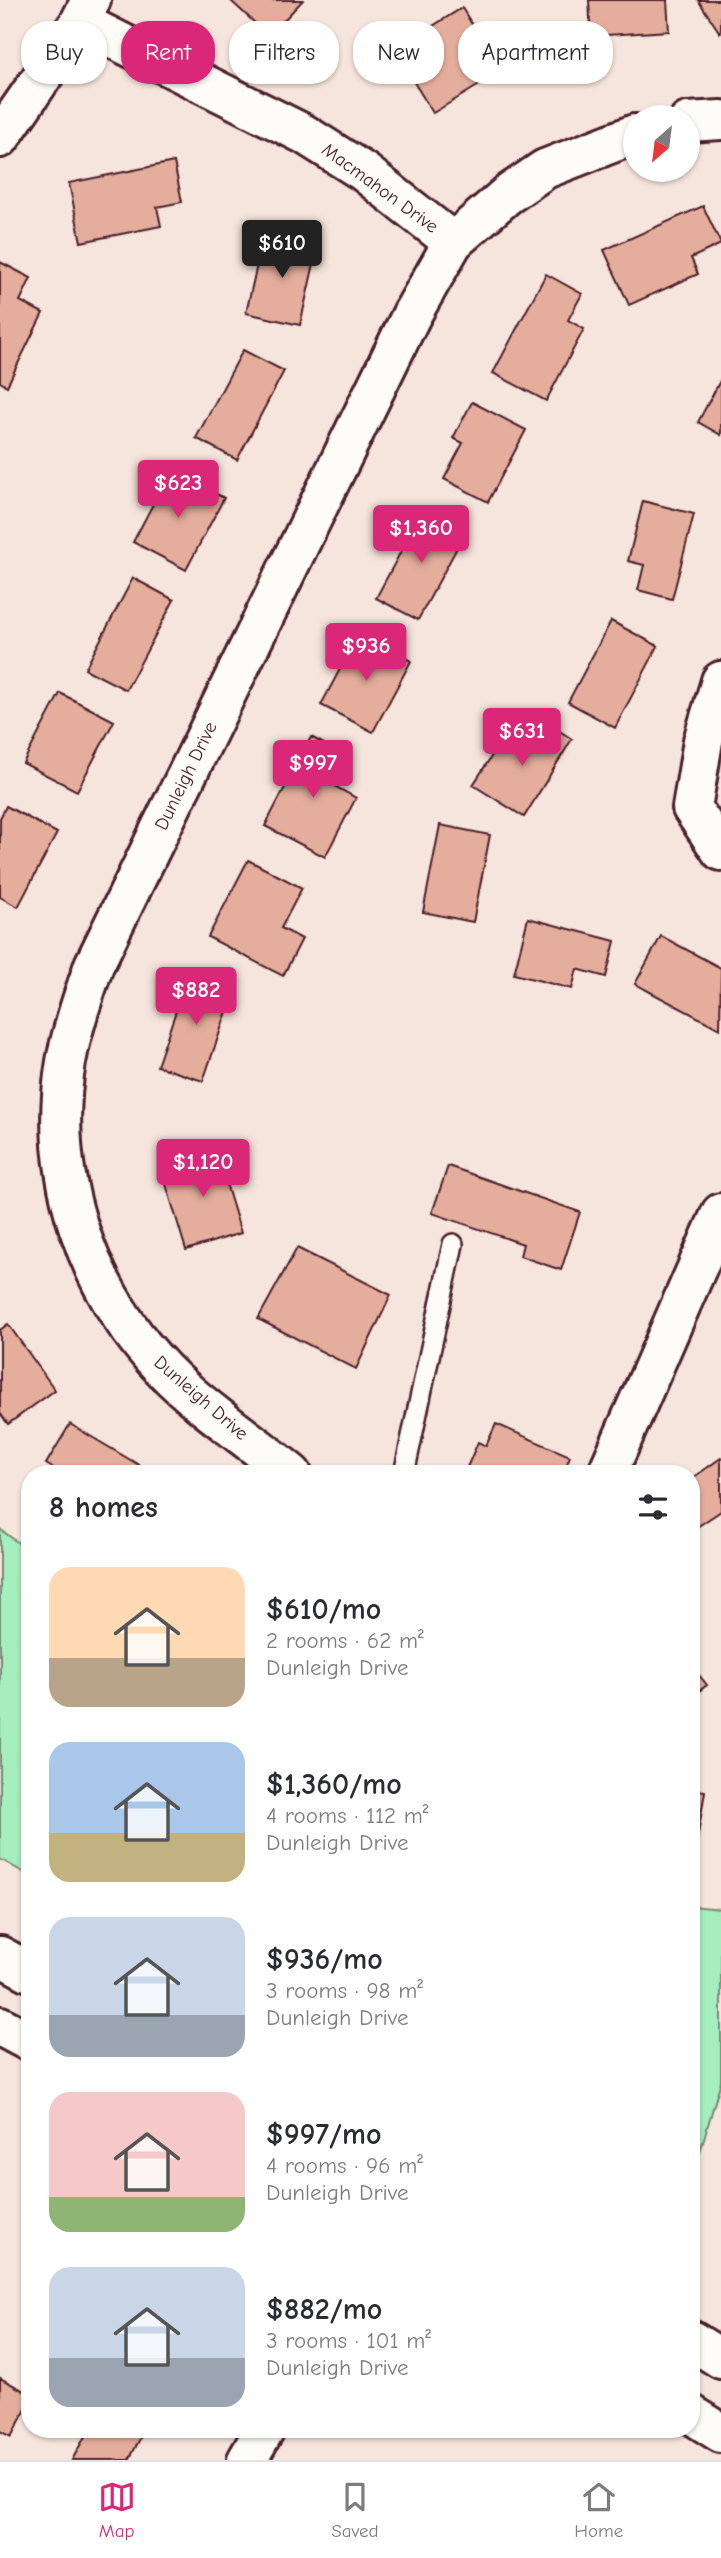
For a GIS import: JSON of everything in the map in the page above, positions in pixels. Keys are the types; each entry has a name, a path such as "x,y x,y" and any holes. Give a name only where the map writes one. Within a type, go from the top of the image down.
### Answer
{"street":[{"path":"0,138 85,11"},
{"name":"Macmahon Drive","path":"85,11 304,134 365,172 453,242"},
{"path":"700,121 721,120"},
{"name":"Dunleigh Drive","path":"281,1465 166,1371 135,1335 103,1287 74,1214 64,1164 61,1115 66,1063 78,1012 94,965 412,314 453,242 507,195 545,169 623,139"},
{"path":"721,681 703,741 692,808 721,851"},
{"path":"611,1465 721,1213"},
{"path":"0,1956 21,1967"},
{"path":"0,2026 21,2037"},
{"path":"700,2346 721,2359"},
{"path":"700,2419 721,2432"},
{"path":"247,2460 260,2438"}],"lane":[{"path":"406,1465 453,1244"}],"green space":[{"path":"0,1529 21,1545 21,1871 0,1859"},
{"path":"700,1907 721,1909 721,2081 700,2152"}],"building":[{"path":"230,0 303,0 283,21 253,21"},
{"path":"589,0 667,0 669,31 613,35 613,21 590,21"},
{"path":"698,0 721,0 720,33"},
{"path":"462,8 470,21 458,21 458,84 481,84 433,113 415,84 444,84 444,21 441,21"},
{"path":"174,162 182,202 157,207 161,226 81,242 69,183"},
{"path":"703,206 721,244 691,258 698,274 629,305 604,250"},
{"path":"264,234 318,246 300,325 246,313"},
{"path":"0,262 31,278 20,301 43,313 7,386 0,382"},
{"path":"546,274 582,294 568,320 584,329 546,401 493,373"},
{"path":"243,350 284,371 237,460 196,438"},
{"path":"721,379 721,435 698,422"},
{"path":"472,402 526,430 488,502 444,479 463,443 453,438"},
{"path":"171,470 224,498 186,570 133,542"},
{"path":"643,501 694,514 672,599 638,590 644,565 628,561"},
{"path":"423,510 465,533 418,620 376,598"},
{"path":"133,578 174,600 126,690 85,669"},
{"path":"611,621 658,646 615,728 568,702"},
{"path":"359,633 411,661 373,732 321,705"},
{"path":"60,693 114,721 77,791 23,763"},
{"path":"544,721 572,739 524,817 473,785 507,732 528,745"},
{"path":"311,737 346,756 331,784 356,798 325,857 265,826"},
{"path":"6,806 57,833 18,907 0,897 0,818"},
{"path":"440,825 490,835 473,922 423,912"},
{"path":"248,860 302,888 281,928 302,939 283,976 208,937"},
{"path":"528,918 615,941 606,977 577,969 572,989 514,974"},
{"path":"661,936 721,968 720,1029 635,984"},
{"path":"189,973 235,988 203,1081 157,1066"},
{"path":"232,1150 238,1173 224,1177 241,1233 186,1250 162,1171"},
{"path":"448,1166 580,1212 561,1270 520,1256 523,1244 432,1213"},
{"path":"297,1248 391,1295 356,1369 258,1319"},
{"path":"8,1324 55,1390 8,1424 0,1413 0,1330"},
{"path":"70,1424 139,1465 48,1465"},
{"path":"496,1424 570,1456 566,1465 468,1465 478,1442 486,1446"},
{"path":"721,1458 721,1511 700,1525 700,1473"},
{"path":"700,1676 707,1685 700,1690"},
{"path":"700,1790 705,1791 700,1822"},
{"path":"0,2378 21,2389 21,2419 11,2437 0,2431"},
{"path":"84,2438 140,2438 129,2460 72,2460"}]}
